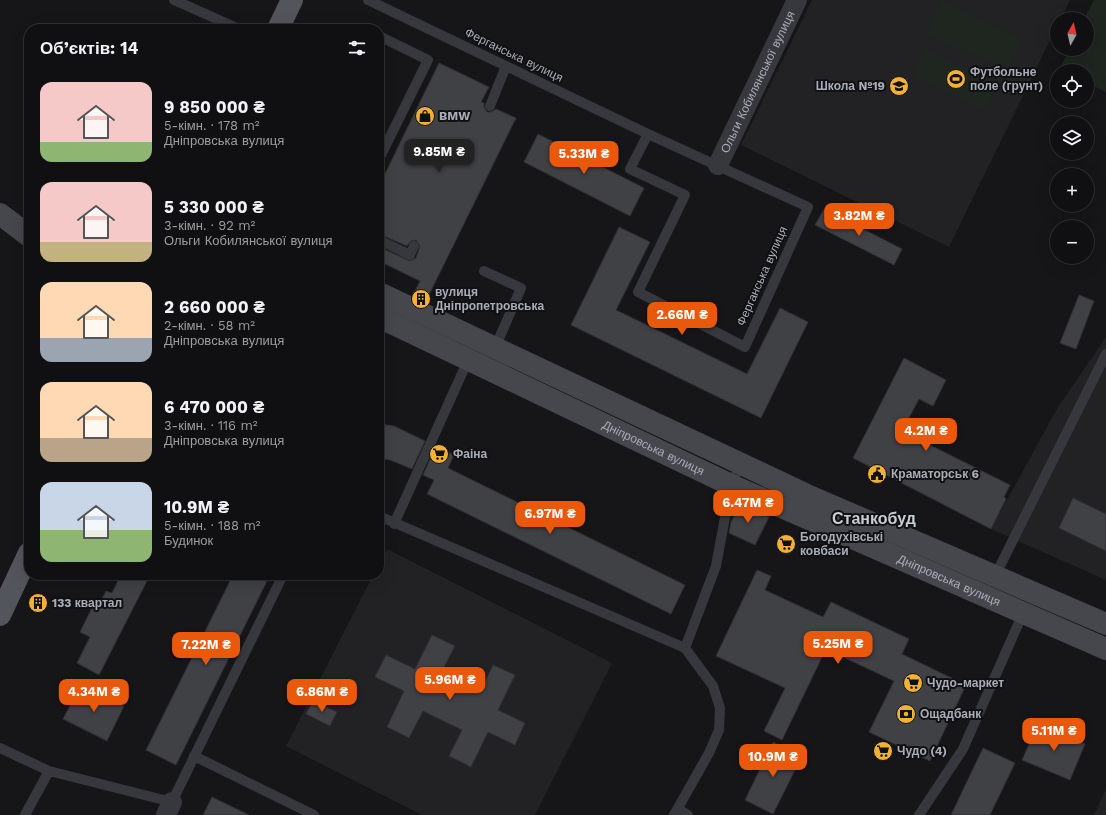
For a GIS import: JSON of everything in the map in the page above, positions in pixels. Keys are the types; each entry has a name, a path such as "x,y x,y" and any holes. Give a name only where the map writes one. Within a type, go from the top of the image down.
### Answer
{"main road":[{"path":"280,24 292,0"},
{"path":"0,614 24,564"}],"street":[{"name":"Ольги Кобилянської вулиця","path":"718,165 797,0"},
{"path":"0,214 24,232"},
{"name":"Дніпровська вулиця","path":"384,295 807,495 1033,591 1106,624"},
{"name":"Дніпровська вулиця","path":"384,319 731,485 1106,649"}],"lane":[{"path":"174,0 228,24"},
{"name":"Ферганська вулиця","path":"368,0 648,134 808,207 745,347 638,292 685,195 630,169 648,134"},
{"path":"384,38 428,60 384,149"},
{"path":"490,106 506,66"},
{"path":"384,242 410,255 414,246"},
{"path":"394,524 468,359 487,344 521,288 484,271"},
{"path":"985,596 1106,354"},
{"path":"685,648 716,566 731,485 742,464"},
{"path":"384,519 685,648 713,686 720,708 719,730 709,753 676,812 688,815"},
{"path":"0,748 49,771 169,808 281,580"},
{"path":"919,815 963,749 1033,591"},
{"path":"194,756 314,815"},
{"path":"25,815 49,771"}],"shaded area":[{"name":"Школа №19","path":"812,0 1070,0 1064,12 1050,12 1050,40 949,247 741,145"},
{"path":"942,0 1023,39 1007,71 926,33"},
{"path":"1094,0 1106,0 1106,92 1094,86 1094,64 1062,64 1066,56 1094,56 1094,12 1088,12"},
{"name":"Футбольне поле (грунт)","path":"925,49 998,84 986,110 913,75"},
{"path":"1106,337 1106,580 991,529 1058,407"},
{"path":"387,549 612,663 535,815 422,815 286,746 370,580 384,580 384,555"},
{"path":"1106,789 1106,815 1094,815"}],"building":[{"path":"439,63 489,87 481,102 484,103 484,107 487,112 491,112 496,109 516,118 426,301 413,295 420,281 384,263 384,249 410,261 416,258 420,246 416,240 411,241 407,246 384,236 384,176"},
{"path":"538,134 644,188 630,216 524,162"},
{"path":"824,209 902,249 894,265 815,225"},
{"path":"619,227 650,242 616,310 747,374 780,308 808,322 761,418 571,325"},
{"path":"1079,295 1094,301 1076,349 1060,343"},
{"path":"904,358 946,380 933,406 919,399 902,431 1010,485 1004,497 1006,499 991,529 853,458"},
{"path":"384,425 394,426 425,441 412,469 384,459"},
{"path":"436,446 454,455 448,468 685,585 671,614 427,494 434,480 423,475"},
{"path":"1073,498 1106,514 1106,551 1059,528"},
{"path":"740,503 769,517 755,545 729,533 731,522"},
{"path":"757,570 771,576 765,590 823,617 831,602 909,639 902,654 966,685 930,761 869,732 894,681 826,649 782,740 764,731 785,688 716,656"},
{"path":"118,580 147,580 99,675 77,663 90,637 80,632 93,606 97,608 106,591 112,593"},
{"path":"231,580 268,580 176,765 146,750"},
{"path":"432,635 455,646 441,673 480,692 493,665 515,675 498,710 525,723 515,745 488,732 471,767 449,756 462,730 423,711 409,738 387,727 404,691 375,677 386,655 415,669"},
{"path":"81,684 124,706 107,741 63,719"},
{"path":"313,701 337,712 330,726 306,714"},
{"path":"1038,724 1085,744 1070,780 1022,760"},
{"path":"773,742 802,756 773,814 745,800"},
{"path":"983,748 1015,763 990,815 951,815"},
{"path":"212,797 249,815 203,815"}],"place":[{"name":"Футбольне поле (грунт)","path":"956,79"},
{"name":"Школа №19","path":"899,86"},
{"name":"BMW","path":"425,116"},
{"name":"вулиця Дніпропетровська","path":"421,299"},
{"name":"Фаіна","path":"439,454"},
{"name":"Краматорськ 6","path":"877,474"},
{"name":"Богодухівські ковбаси","path":"786,544"},
{"name":"133 квартал","path":"38,603"},
{"name":"Чудо-маркет","path":"913,683"},
{"name":"Ощадбанк","path":"906,714"},
{"name":"Чудо (4)","path":"883,751"}],"district":[{"name":"Станкобуд","path":"874,518"}]}
